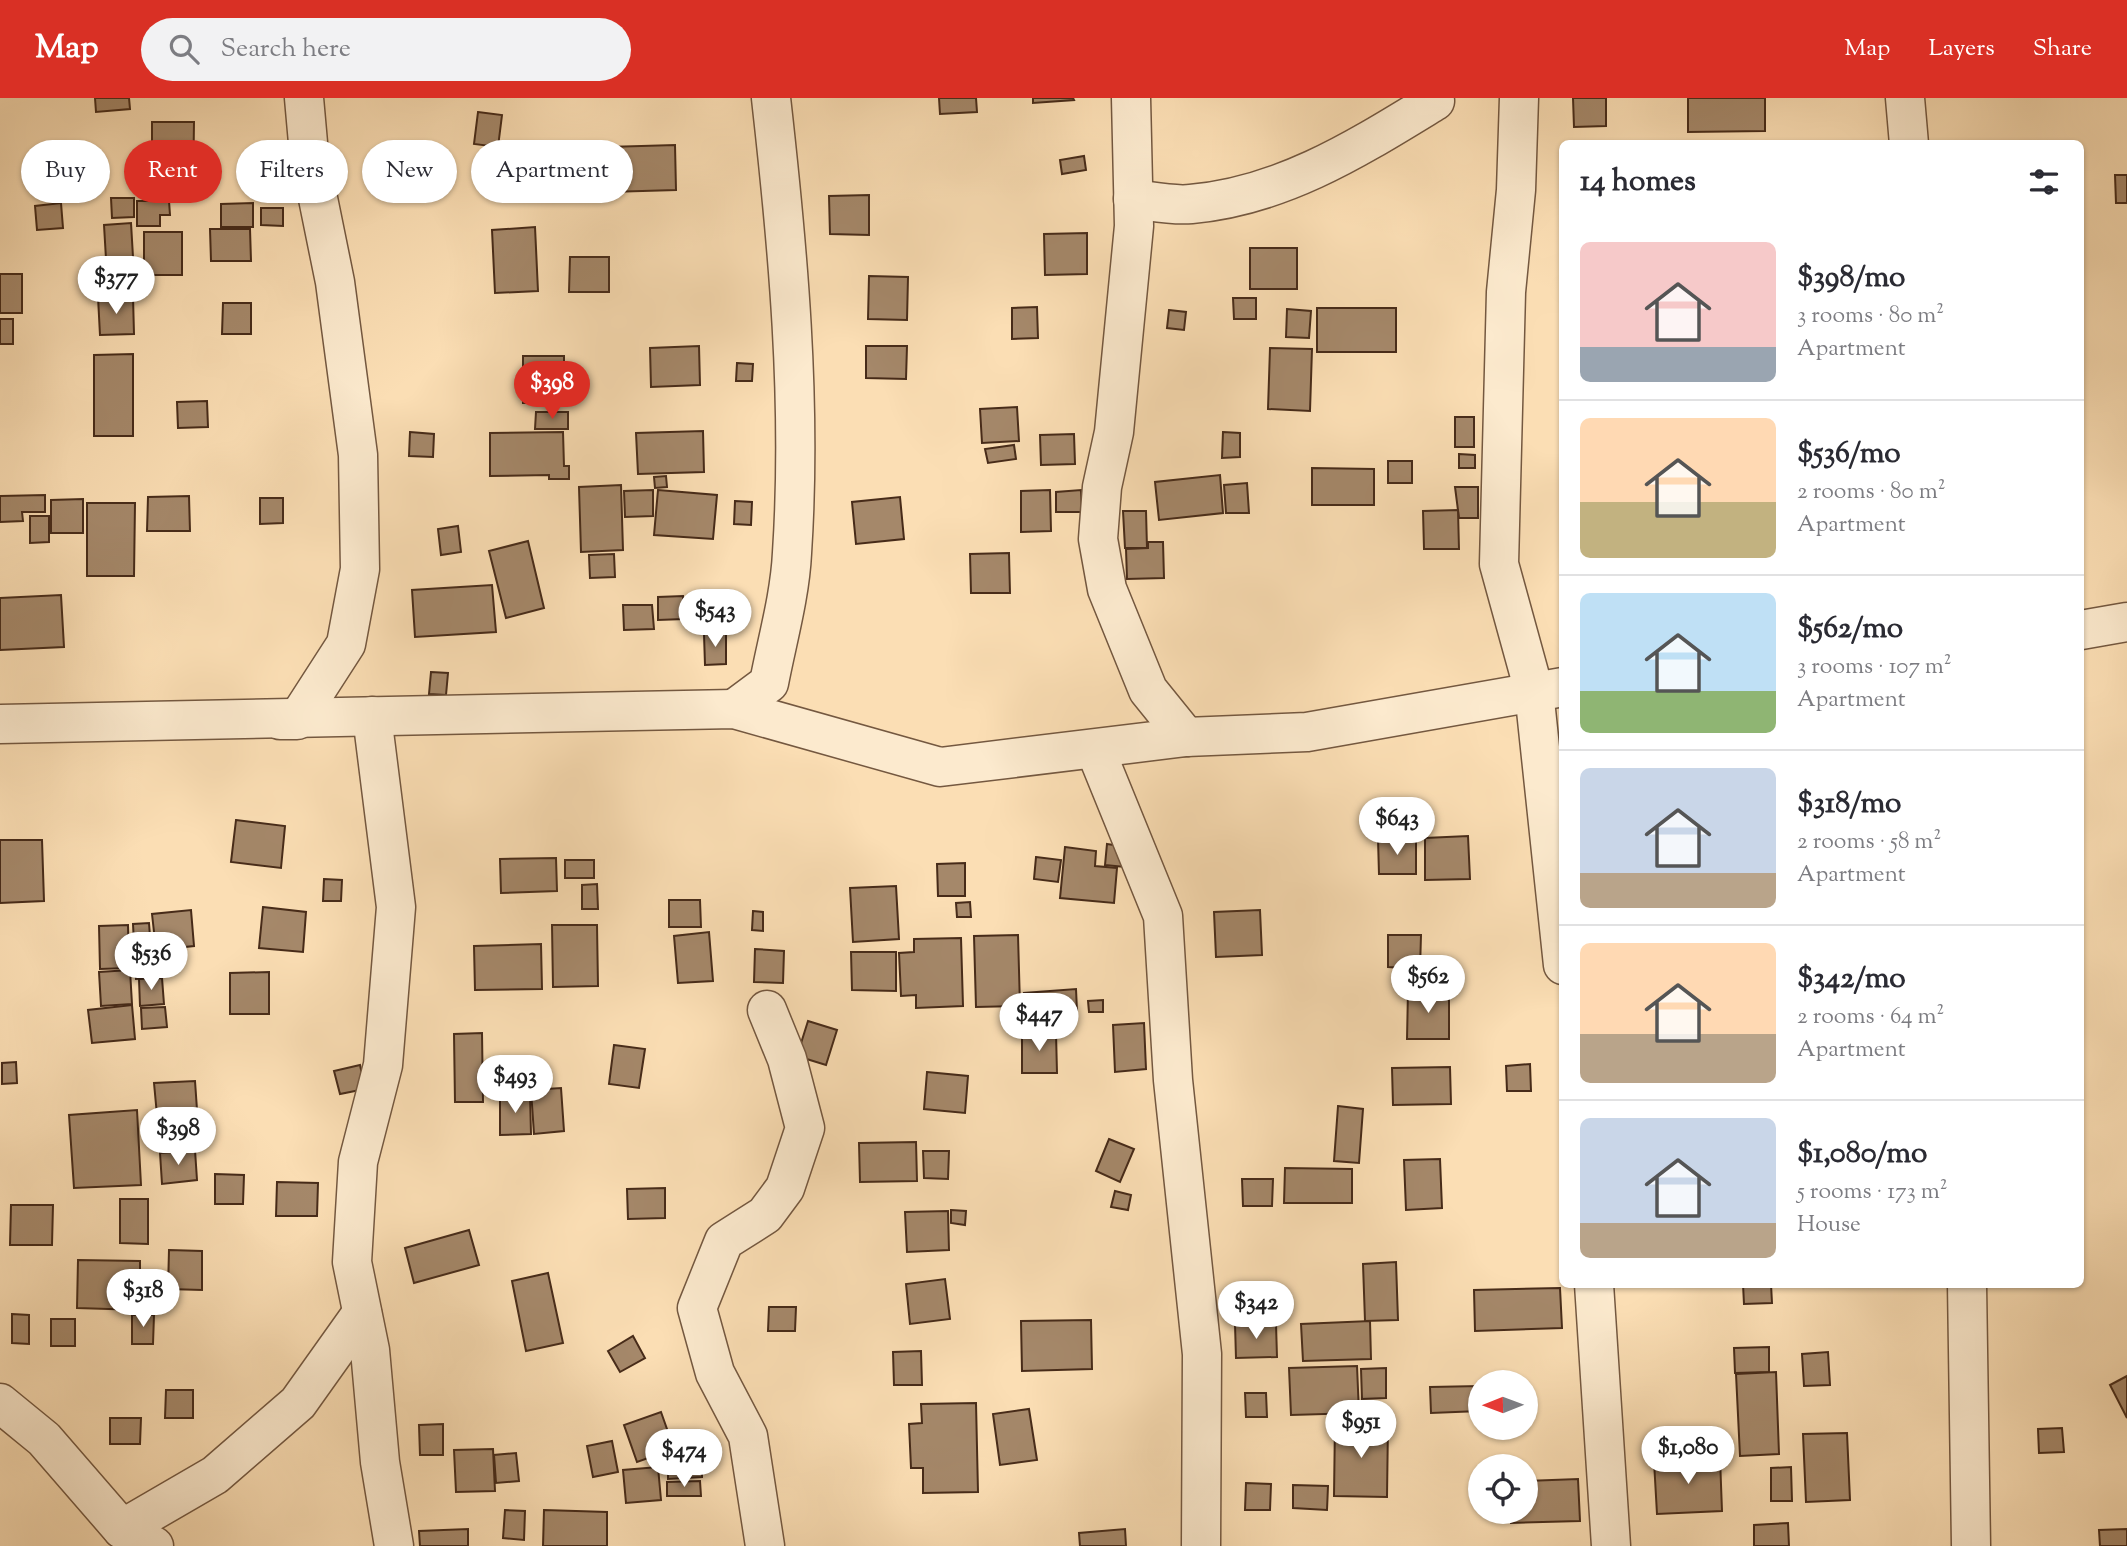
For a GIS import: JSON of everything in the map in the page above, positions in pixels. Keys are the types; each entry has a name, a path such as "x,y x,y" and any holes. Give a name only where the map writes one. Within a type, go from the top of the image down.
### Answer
{"street":[{"path":"226,720 297,720 346,644 360,569 358,456 335,282 309,154 304,98"},
{"path":"734,709 769,683 792,555 793,432 788,247 771,98"},
{"path":"1131,98 1134,226 1115,418 1102,487 1098,539 1107,589 1148,690 1186,737"},
{"path":"1519,98 1516,190 1506,292 1499,564 1548,689 1559,891"},
{"path":"1905,98 1909,140"},
{"path":"1133,199 1189,204 1264,191 1344,156 1435,102"},
{"path":"2084,629 2127,622"},
{"path":"0,724 734,709 940,767 1186,737 1307,732 1548,689"},
{"path":"372,716 396,907 383,1065 358,1162 352,1262 370,1350 380,1462 394,1546"},
{"path":"1095,749 1163,916 1172,1080 1202,1354 1201,1546"},
{"path":"765,1546 748,1436 715,1373 697,1308 724,1241 765,1215 785,1188 805,1128 787,1059 767,1010"},
{"path":"1594,1288 1611,1546"},
{"path":"1966,1288 1971,1546"},
{"path":"0,1403 44,1440 138,1538 299,1403 362,1313"}],"building":[{"path":"95,98 129,98 130,109 96,112"},
{"path":"939,98 976,98 977,112 940,114"},
{"path":"1033,98 1073,98 1074,100 1033,103"},
{"path":"1573,98 1606,98 1606,126 1574,127"},
{"path":"1688,98 1765,98 1765,131 1688,132"},
{"path":"478,112 502,115 499,140 474,140"},
{"path":"152,122 194,122 194,140 152,140"},
{"path":"675,145 676,190 633,191 633,146"},
{"path":"1084,156 1086,170 1062,174 1060,160"},
{"path":"2115,175 2127,175 2127,203 2116,203"},
{"path":"869,195 869,235 830,234 829,196"},
{"path":"111,198 124,198 124,203 134,203 134,217 112,218"},
{"path":"61,203 63,228 37,230 35,206"},
{"path":"137,203 169,203 170,215 160,215 160,226 137,226"},
{"path":"253,203 253,227 221,227 221,204"},
{"path":"261,208 283,208 283,226 261,225"},
{"path":"131,223 133,257 106,259 104,225"},
{"path":"535,227 538,291 495,293 492,230"},
{"path":"210,229 250,229 251,261 211,261"},
{"path":"144,232 182,232 182,275 144,275"},
{"path":"1087,233 1087,274 1045,275 1044,234"},
{"path":"1250,248 1297,248 1297,289 1250,289"},
{"path":"570,257 609,257 609,292 569,292"},
{"path":"0,274 22,274 22,313 0,313"},
{"path":"869,276 908,277 907,320 868,319"},
{"path":"98,297 133,297 134,334 100,335"},
{"path":"1233,298 1256,298 1256,319 1234,319"},
{"path":"223,303 251,303 251,334 222,334"},
{"path":"1037,307 1038,338 1012,339 1012,308"},
{"path":"1317,308 1396,308 1396,352 1317,352"},
{"path":"1287,309 1311,311 1309,338 1286,337"},
{"path":"1169,310 1186,312 1184,330 1167,328"},
{"path":"0,319 13,319 13,344 0,344"},
{"path":"699,346 700,385 651,387 650,348"},
{"path":"866,346 907,346 906,379 866,378"},
{"path":"1270,348 1312,349 1310,411 1268,409"},
{"path":"133,354 133,436 94,436 94,355"},
{"path":"523,356 564,356 564,403 523,403"},
{"path":"737,363 753,364 752,381 736,381"},
{"path":"207,401 208,427 178,428 177,402"},
{"path":"1017,407 1019,441 982,443 980,409"},
{"path":"536,412 568,412 568,429 535,429"},
{"path":"1455,417 1474,417 1474,447 1455,447"},
{"path":"703,431 704,472 638,474 636,433"},
{"path":"410,432 434,434 433,457 409,456"},
{"path":"563,432 564,466 569,466 569,479 549,479 549,475 490,476 490,433"},
{"path":"1223,432 1240,433 1240,457 1222,458"},
{"path":"1074,434 1075,464 1041,465 1040,435"},
{"path":"1014,445 1016,459 988,463 985,449"},
{"path":"1459,454 1475,455 1475,468 1459,468"},
{"path":"1388,461 1412,461 1412,483 1388,483"},
{"path":"1312,468 1374,469 1374,505 1312,505"},
{"path":"1220,475 1223,513 1159,520 1155,482"},
{"path":"666,476 667,487 655,488 654,477"},
{"path":"1247,483 1249,513 1226,513 1224,485"},
{"path":"621,485 623,550 581,552 579,487"},
{"path":"1455,487 1478,487 1478,518 1459,518"},
{"path":"653,490 653,516 625,517 624,491"},
{"path":"658,490 717,495 713,539 654,535"},
{"path":"1050,490 1051,531 1021,532 1021,491"},
{"path":"1081,490 1082,512 1056,512 1056,492"},
{"path":"45,495 45,512 22,512 23,521 0,522 0,496"},
{"path":"189,496 190,531 147,531 148,497"},
{"path":"900,497 904,539 856,544 852,502"},
{"path":"260,498 283,498 283,523 260,524"},
{"path":"83,499 83,533 51,533 51,500"},
{"path":"735,501 752,502 751,525 734,524"},
{"path":"87,503 135,503 134,576 87,576"},
{"path":"1458,510 1459,549 1424,549 1423,511"},
{"path":"1123,511 1146,511 1147,548 1125,548"},
{"path":"30,516 49,516 49,542 30,543"},
{"path":"458,526 461,552 441,555 438,529"},
{"path":"528,541 544,608 506,618 489,551"},
{"path":"1148,542 1163,542 1164,578 1127,579 1126,549 1148,548"},
{"path":"1009,553 1010,593 971,593 970,554"},
{"path":"614,554 615,577 590,578 589,555"},
{"path":"492,585 496,632 415,637 412,590"},
{"path":"61,595 64,647 0,650 0,598"},
{"path":"683,596 684,619 658,620 658,597"},
{"path":"623,605 652,605 654,629 624,630"},
{"path":"726,633 726,664 705,665 704,634"},
{"path":"431,672 448,673 446,695 429,694"},
{"path":"236,820 285,826 281,868 231,862"},
{"path":"1468,836 1470,879 1425,880 1425,838"},
{"path":"1378,839 1416,840 1416,874 1379,874"},
{"path":"0,840 42,840 44,901 0,903"},
{"path":"1107,844 1128,847 1125,867 1105,865"},
{"path":"1065,847 1096,851 1095,866 1117,868 1114,903 1060,898"},
{"path":"1036,857 1061,860 1058,882 1034,879"},
{"path":"556,858 557,891 501,893 500,859"},
{"path":"565,860 594,860 594,878 565,878"},
{"path":"965,863 965,896 938,896 937,864"},
{"path":"324,879 342,880 341,901 323,901"},
{"path":"597,884 598,909 582,909 582,885"},
{"path":"896,886 899,939 853,942 850,888"},
{"path":"669,900 700,900 701,927 669,927"},
{"path":"970,902 971,917 957,917 956,903"},
{"path":"263,907 306,912 303,952 259,948"},
{"path":"191,910 194,946 156,950 152,914"},
{"path":"1260,910 1262,955 1216,957 1214,912"},
{"path":"753,911 763,912 763,931 752,930"},
{"path":"149,923 152,963 135,963 133,924"},
{"path":"128,925 129,968 100,969 99,926"},
{"path":"552,925 597,925 598,986 553,987"},
{"path":"709,932 713,981 678,983 674,936"},
{"path":"1018,935 1020,1006 976,1007 974,936"},
{"path":"1388,935 1421,935 1420,969 1388,967"},
{"path":"961,938 963,1006 916,1008 916,995 901,996 899,953 914,952 914,939"},
{"path":"541,944 542,989 475,990 474,946"},
{"path":"755,949 784,951 783,983 754,982"},
{"path":"851,952 896,952 896,991 852,990"},
{"path":"149,964 150,978 136,979 135,965"},
{"path":"130,970 132,1004 101,1006 99,972"},
{"path":"269,972 269,1014 230,1014 230,973"},
{"path":"162,978 164,1004 140,1006 139,979"},
{"path":"1076,989 1077,1011 1026,1014 1024,993"},
{"path":"1408,991 1449,991 1449,1039 1407,1039"},
{"path":"1103,1000 1103,1012 1089,1012 1088,1001"},
{"path":"132,1005 135,1039 92,1043 88,1010"},
{"path":"165,1007 167,1027 142,1029 141,1008"},
{"path":"808,1021 837,1030 826,1065 797,1056"},
{"path":"1144,1023 1146,1069 1115,1072 1113,1025"},
{"path":"482,1033 483,1102 455,1102 454,1034"},
{"path":"1022,1033 1056,1033 1057,1073 1022,1073"},
{"path":"614,1045 645,1049 639,1088 609,1084"},
{"path":"16,1062 17,1083 2,1084 2,1063"},
{"path":"1530,1064 1531,1091 1507,1091 1506,1066"},
{"path":"360,1065 365,1089 340,1094 334,1071"},
{"path":"1450,1067 1451,1104 1393,1105 1392,1068"},
{"path":"927,1072 968,1076 965,1113 924,1109"},
{"path":"195,1081 198,1124 158,1126 154,1083"},
{"path":"561,1088 564,1131 534,1134 531,1090"},
{"path":"530,1095 531,1134 500,1135 500,1096"},
{"path":"1338,1106 1363,1109 1359,1163 1334,1161"},
{"path":"137,1110 141,1185 74,1188 69,1115"},
{"path":"1109,1139 1134,1149 1120,1182 1096,1171"},
{"path":"916,1142 917,1181 860,1182 859,1143"},
{"path":"195,1150 197,1180 162,1184 160,1153"},
{"path":"923,1151 949,1151 948,1179 924,1178"},
{"path":"1440,1159 1442,1208 1406,1210 1404,1160"},
{"path":"1285,1168 1352,1169 1352,1203 1284,1203"},
{"path":"215,1174 244,1175 243,1204 215,1204"},
{"path":"1242,1179 1273,1179 1272,1206 1243,1206"},
{"path":"277,1182 318,1183 317,1216 276,1216"},
{"path":"665,1188 665,1218 628,1219 627,1189"},
{"path":"1115,1191 1131,1195 1128,1210 1111,1207"},
{"path":"120,1199 148,1199 148,1244 120,1243"},
{"path":"11,1205 53,1205 52,1245 10,1245"},
{"path":"951,1210 966,1211 965,1225 951,1223"},
{"path":"948,1211 949,1250 907,1252 905,1212"},
{"path":"469,1230 479,1265 414,1283 405,1248"},
{"path":"169,1250 202,1251 202,1290 168,1289"},
{"path":"78,1260 140,1261 140,1310 77,1308"},
{"path":"1396,1262 1398,1320 1365,1321 1363,1264"},
{"path":"548,1273 563,1343 526,1351 512,1281"},
{"path":"945,1279 950,1319 910,1324 906,1284"},
{"path":"1560,1288 1562,1328 1475,1331 1474,1290"},
{"path":"1743,1288 1771,1288 1772,1303 1744,1304"},
{"path":"1262,1302 1261,1321 1237,1321 1237,1303"},
{"path":"769,1307 796,1307 795,1331 768,1331"},
{"path":"12,1314 29,1315 29,1344 12,1343"},
{"path":"132,1315 154,1315 153,1344 132,1344"},
{"path":"51,1319 75,1319 75,1346 51,1346"},
{"path":"1091,1320 1092,1369 1022,1371 1021,1321"},
{"path":"1370,1321 1371,1359 1303,1361 1301,1324"},
{"path":"1235,1324 1276,1324 1277,1357 1236,1358"},
{"path":"633,1336 645,1358 620,1372 608,1351"},
{"path":"1769,1347 1769,1372 1735,1373 1734,1348"},
{"path":"921,1351 922,1385 894,1385 893,1352"},
{"path":"1828,1352 1830,1385 1804,1386 1802,1354"},
{"path":"1357,1366 1359,1413 1291,1415 1289,1368"},
{"path":"1386,1368 1386,1398 1362,1399 1361,1369"},
{"path":"1776,1372 1779,1454 1740,1456 1736,1374"},
{"path":"2127,1376 2127,1418 2110,1385"},
{"path":"1468,1386 1468,1411 1431,1413 1430,1387"},
{"path":"166,1390 193,1390 193,1418 165,1418"},
{"path":"1245,1393 1266,1393 1267,1417 1246,1417"},
{"path":"976,1403 978,1492 923,1493 923,1468 911,1468 909,1424 922,1423 921,1404"},
{"path":"1029,1409 1037,1460 1000,1465 993,1414"},
{"path":"661,1412 674,1449 637,1462 624,1425"},
{"path":"110,1418 141,1418 140,1444 110,1444"},
{"path":"1335,1422 1388,1423 1387,1497 1334,1496"},
{"path":"443,1424 443,1455 420,1455 419,1425"},
{"path":"2062,1428 2064,1452 2039,1453 2038,1429"},
{"path":"1847,1433 1850,1500 1806,1502 1803,1434"},
{"path":"612,1441 618,1472 593,1477 587,1446"},
{"path":"493,1449 495,1491 456,1492 454,1450"},
{"path":"516,1453 519,1481 496,1483 494,1455"},
{"path":"702,1456 702,1477 668,1479 668,1457"},
{"path":"1720,1458 1722,1511 1657,1514 1654,1461"},
{"path":"658,1467 661,1500 626,1503 623,1470"},
{"path":"1791,1467 1792,1501 1771,1501 1771,1468"},
{"path":"1578,1479 1580,1521 1538,1522 1538,1481"},
{"path":"700,1481 701,1496 667,1496 667,1482"},
{"path":"1246,1483 1271,1484 1270,1510 1245,1510"},
{"path":"1293,1485 1328,1486 1327,1510 1293,1508"},
{"path":"505,1510 525,1511 524,1540 503,1538"},
{"path":"544,1510 607,1512 607,1546 543,1546"},
{"path":"1788,1523 1789,1546 1754,1546 1754,1525"},
{"path":"468,1529 468,1546 420,1546 419,1531"},
{"path":"1125,1529 1126,1546 1080,1546 1079,1533"},
{"path":"2127,1529 2127,1546 2100,1546 2099,1530"}]}
